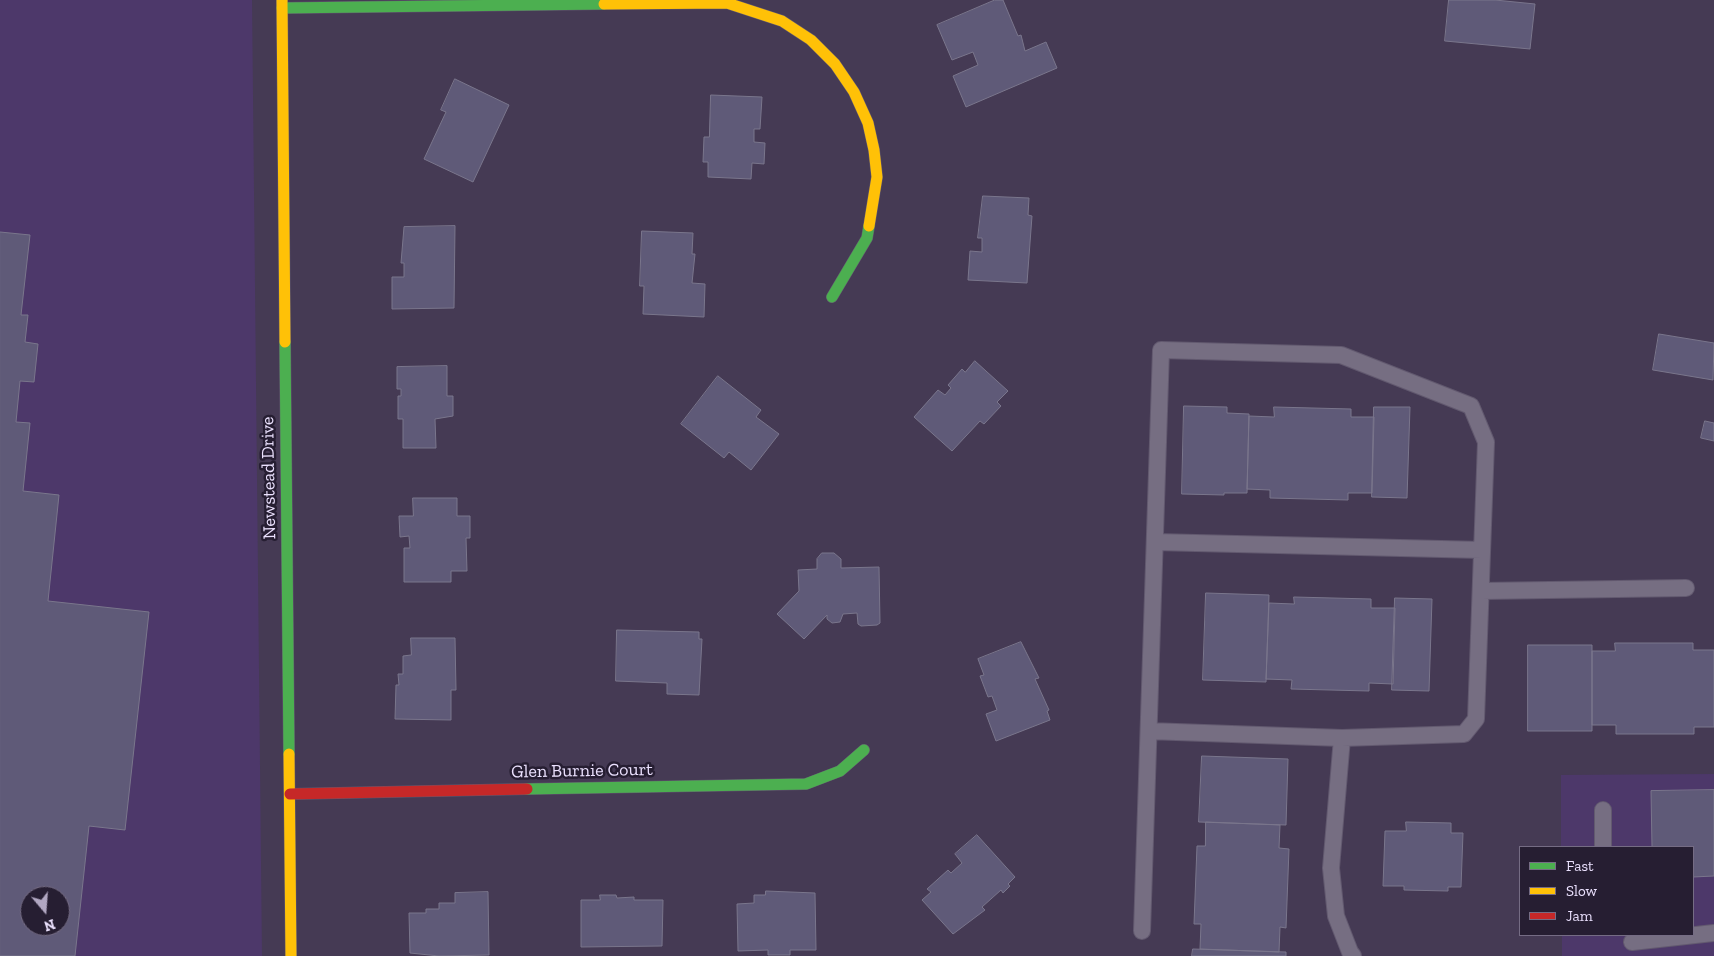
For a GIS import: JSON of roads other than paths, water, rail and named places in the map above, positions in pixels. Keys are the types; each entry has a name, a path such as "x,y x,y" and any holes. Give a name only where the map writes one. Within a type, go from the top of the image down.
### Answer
{"street":[{"path":"282,4 727,3 782,21 811,40 835,64 854,92 868,123 874,150 877,177 867,238 832,298"},
{"name":"Newstead Drive","path":"282,4 292,956"},
{"name":"Glen Burnie Court","path":"290,794 806,784 840,771 864,750"}],"lane":[{"path":"1142,931 1148,731 1154,542 1161,350 1341,355 1470,406 1486,442 1476,719 1464,734 1342,738 1148,731"},
{"path":"1154,542 1482,550"},
{"path":"1481,591 1686,588"},
{"path":"1342,738 1332,868 1336,916 1353,956"},
{"path":"1603,810 1603,846"},
{"path":"1694,934 1714,933"},
{"path":"1628,938 1662,936"},
{"path":"1628,938 1642,956"}]}
